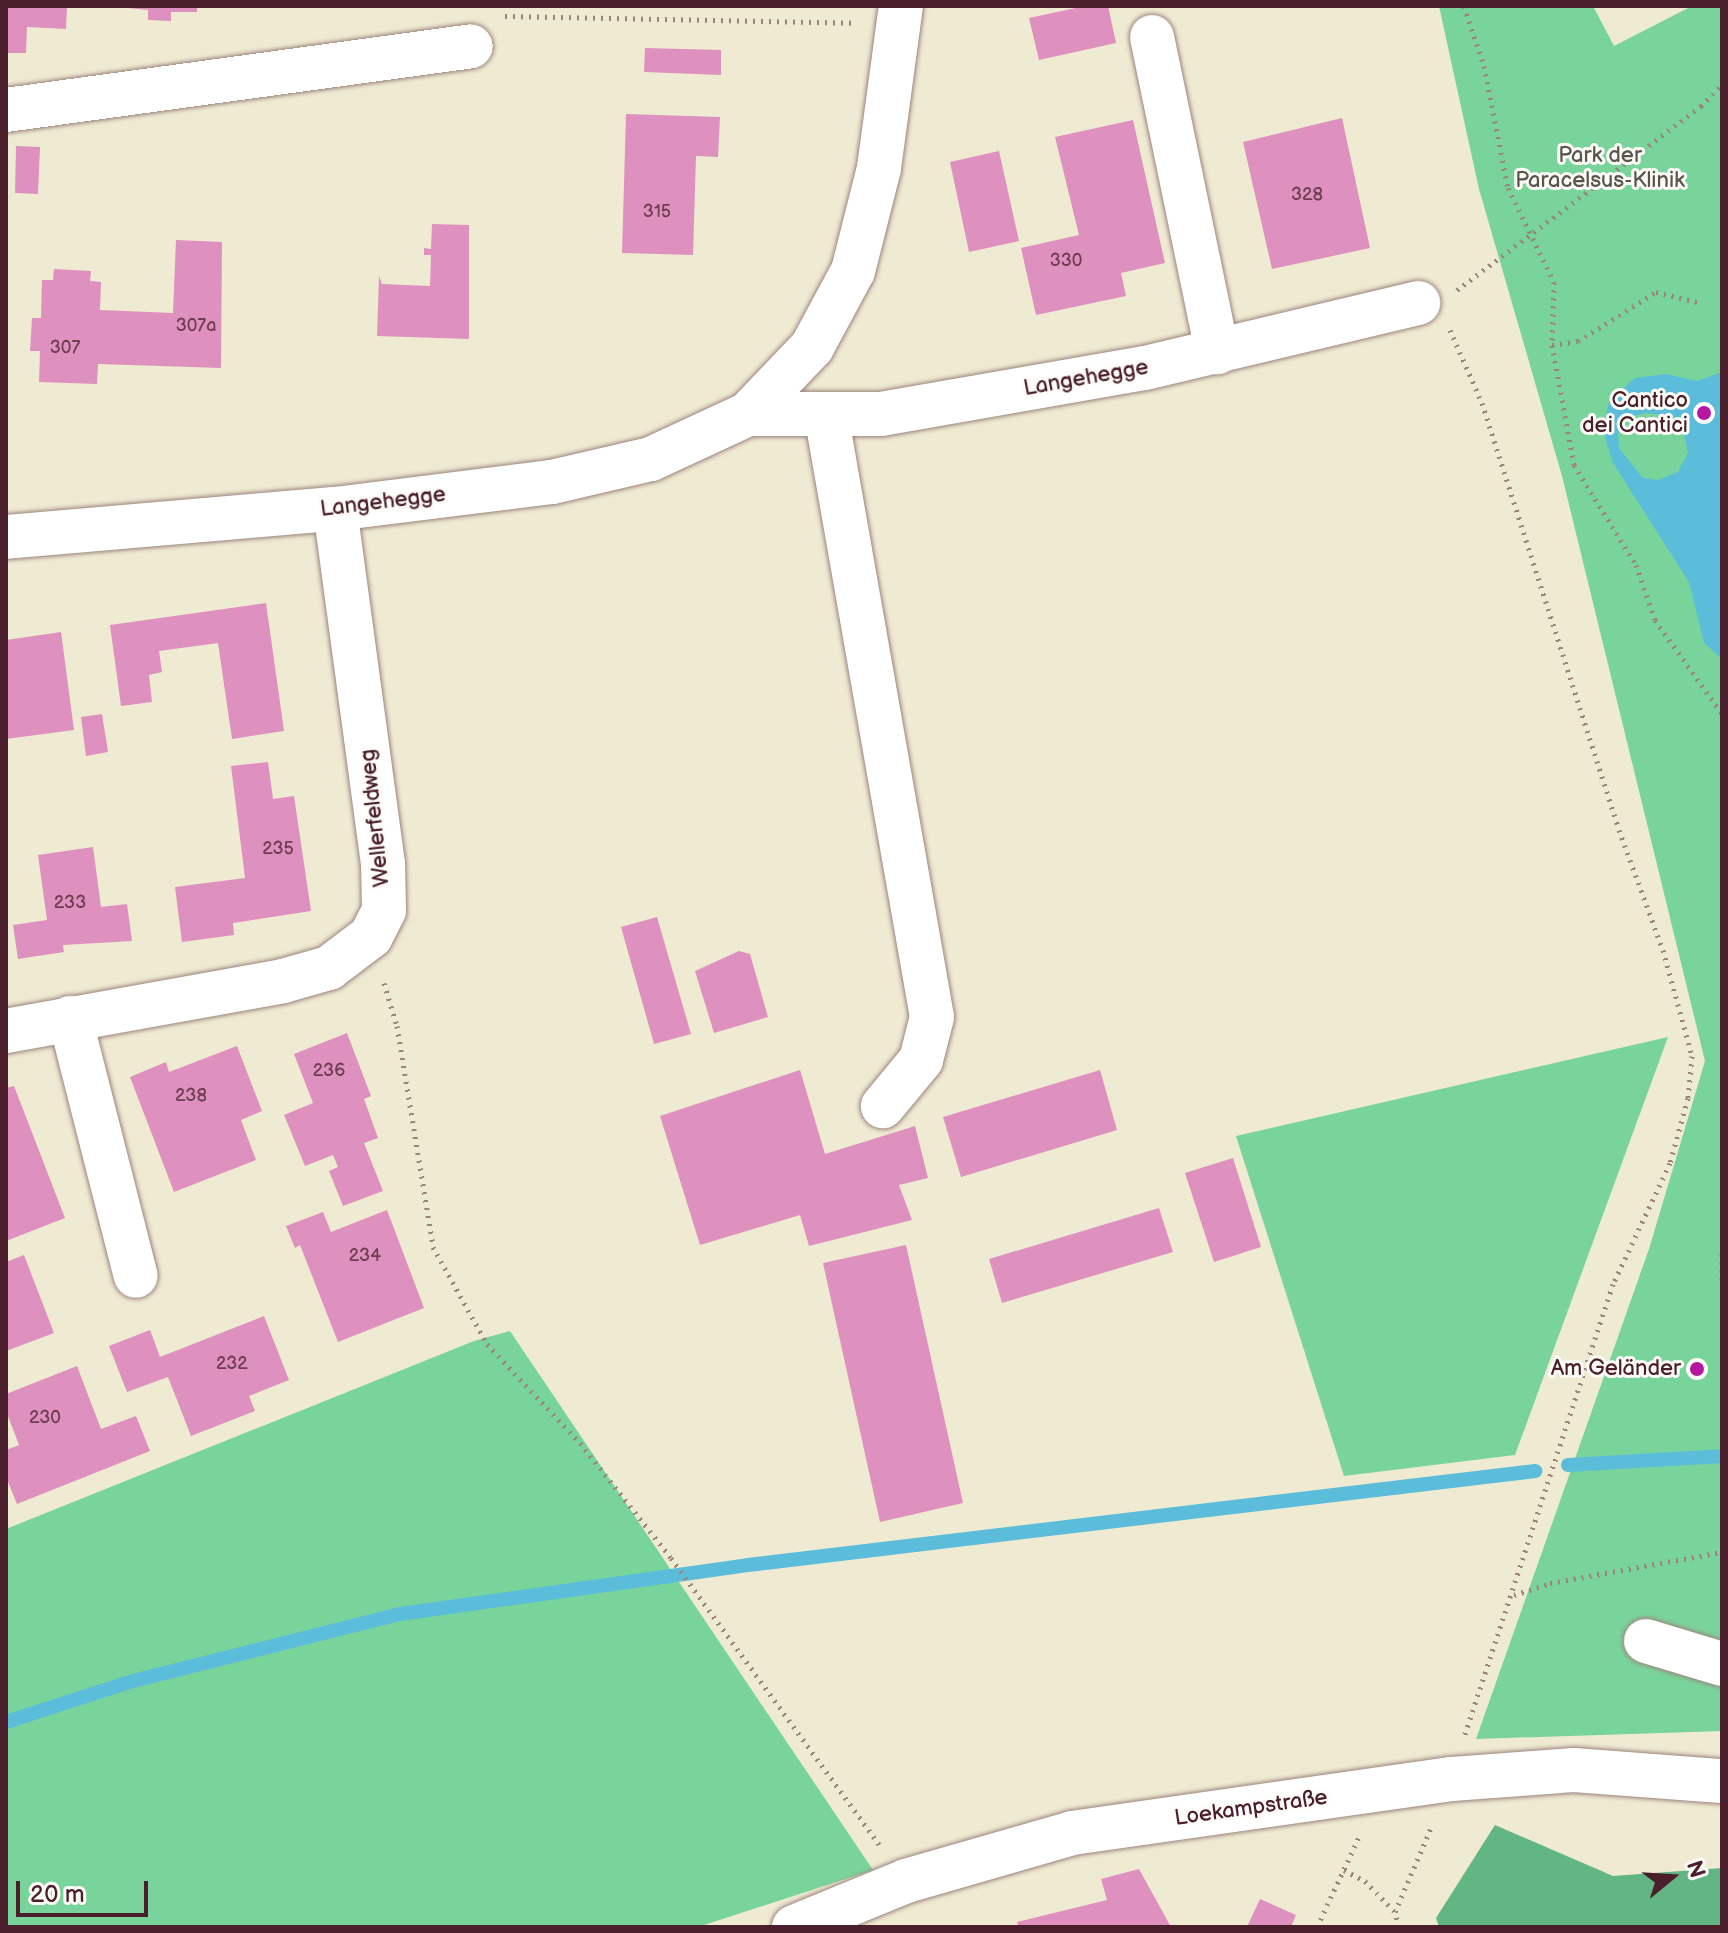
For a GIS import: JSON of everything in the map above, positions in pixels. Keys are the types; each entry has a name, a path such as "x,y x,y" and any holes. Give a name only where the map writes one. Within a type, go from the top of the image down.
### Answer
{"street":[{"name":"Langehegge","path":"6,537 335,509 552,482 651,459 748,414 812,347 853,271 879,168 898,15"},
{"path":"1152,37 1217,352"},
{"path":"6,110 471,46"},
{"name":"Langehegge","path":"748,414 881,414 1217,352 1428,303"},
{"path":"826,414 932,1017 921,1060 883,1106"},
{"name":"Wellerfeldweg","path":"335,509 383,864 384,910 371,936"},
{"path":"6,1031 283,981 329,968 371,936"},
{"path":"70,1018 136,1276"},
{"path":"1646,1641 1722,1664"},
{"name":"Loekampstraße","path":"794,1927 906,1881 1072,1833 1452,1779 1574,1770 1722,1781"}],"path":[{"path":"1464,6 1484,66 1508,188 1554,282 1552,345 1574,465 1636,565 1655,620 1722,714"},
{"path":"471,46 495,16 898,15"},
{"path":"1395,1912 1452,1779 1478,1684 1514,1595 1545,1482 1613,1284 1670,1163 1688,1098 1692,1056 1663,950 1619,830 1482,403 1428,303 1529,235 1722,85"},
{"path":"1552,345 1578,341 1656,292 1701,303"},
{"path":"371,936 397,1026 433,1247 487,1344 580,1443 671,1558 906,1881"},
{"path":"1722,1254 1722,1283"},
{"path":"1514,1595 1550,1583 1722,1552"},
{"path":"1317,1927 1380,1789"},
{"path":"1344,1870 1365,1881 1395,1912 1399,1927"}],"green space":[{"name":"Park der Paracelsus-Klinik","path":"1439,6 1593,6 1614,46 1692,6 1722,6 1722,1731 1476,1739 1649,1249 1705,1061 1562,476 1479,189"},
{"path":"1668,1037 1515,1455 1344,1476 1236,1136"},
{"path":"510,1331 873,1870 698,1927 6,1927 6,1529 474,1341"},
{"path":"1495,1825 1613,1876 1722,1868 1722,1927 1439,1927 1436,1918"}],"water":[{"path":"1722,372 1722,659 1704,643 1689,582 1613,463 1603,430 1609,401 1635,378 1666,374 1697,381","holes":["1645,413 1664,415 1682,426 1688,453 1678,472 1658,480 1643,478 1619,448 1618,431 1628,418"]}],"building":[{"path":"6,6 67,6 66,29 27,27 26,53 6,53"},
{"path":"107,6 197,6 197,12 171,12 171,21 148,20 148,10"},
{"path":"1085,6 1108,6 1116,43 1039,60 1029,18"},
{"path":"645,48 721,50 721,75 644,72"},
{"path":"626,114 720,117 718,157 696,156 693,255 622,253"},
{"path":"1342,118 1370,248 1272,269 1243,142"},
{"path":"1133,120 1165,263 1121,273 1126,296 1036,315 1021,248 1079,235 1055,137"},
{"path":"16,146 40,147 38,194 15,193"},
{"path":"999,151 1019,241 969,252 950,162"},
{"path":"432,224 469,225 469,339 377,336 379,276 382,284 430,286 431,255 424,255 424,248 431,249"},
{"path":"176,240 222,242 221,368 98,364 97,384 39,382 40,351 30,351 32,318 41,318 42,280 53,280 54,269 91,271 90,281 101,282 100,310 173,313"},
{"path":"266,603 284,731 232,739 218,643 159,651 162,672 149,675 152,702 121,706 110,625"},
{"path":"61,632 74,730 6,739 6,640"},
{"path":"102,714 108,752 86,756 81,717"},
{"path":"268,762 273,799 294,796 311,911 233,923 234,935 182,942 175,887 245,878 231,766"},
{"path":"93,847 101,907 127,904 132,941 63,945 64,952 18,959 13,925 47,920 38,855"},
{"path":"657,917 691,1034 654,1044 621,927"},
{"path":"739,951 750,954 768,1017 714,1033 695,971"},
{"path":"347,1033 371,1096 364,1099 378,1138 364,1143 383,1191 343,1206 329,1171 338,1167 333,1155 305,1166 284,1115 313,1103 294,1054"},
{"path":"237,1046 262,1111 241,1120 256,1160 174,1192 130,1077 166,1062 169,1072"},
{"path":"800,1070 825,1154 915,1126 928,1178 899,1185 912,1220 809,1246 800,1215 700,1245 660,1116"},
{"path":"1100,1070 1117,1130 961,1177 943,1117"},
{"path":"14,1086 65,1218 6,1241 6,1088"},
{"path":"1233,1158 1261,1247 1214,1262 1185,1173"},
{"path":"1159,1208 1173,1252 1002,1303 989,1259"},
{"path":"387,1210 424,1308 338,1342 300,1245 295,1248 286,1226 323,1212 331,1232"},
{"path":"906,1245 963,1503 880,1522 823,1263"},
{"path":"24,1255 54,1333 6,1351 6,1262"},
{"path":"264,1316 289,1380 249,1396 255,1411 191,1436 168,1377 127,1392 109,1346 150,1330 160,1357"},
{"path":"77,1366 101,1429 136,1416 150,1451 17,1504 6,1477 6,1450 19,1445 6,1411 6,1394"},
{"path":"1139,1869 1171,1927 1019,1927 1017,1922 1107,1900 1101,1879"},
{"path":"1260,1899 1296,1915 1291,1927 1247,1927"}],"waterway":[{"path":"1568,1465 1722,1456"},
{"path":"6,1722 133,1681 400,1614 748,1565 1535,1471"}],"place":[{"name":"Cantico dei Cantici","path":"1704,413"},
{"name":"Am Geländer","path":"1697,1369"}]}
